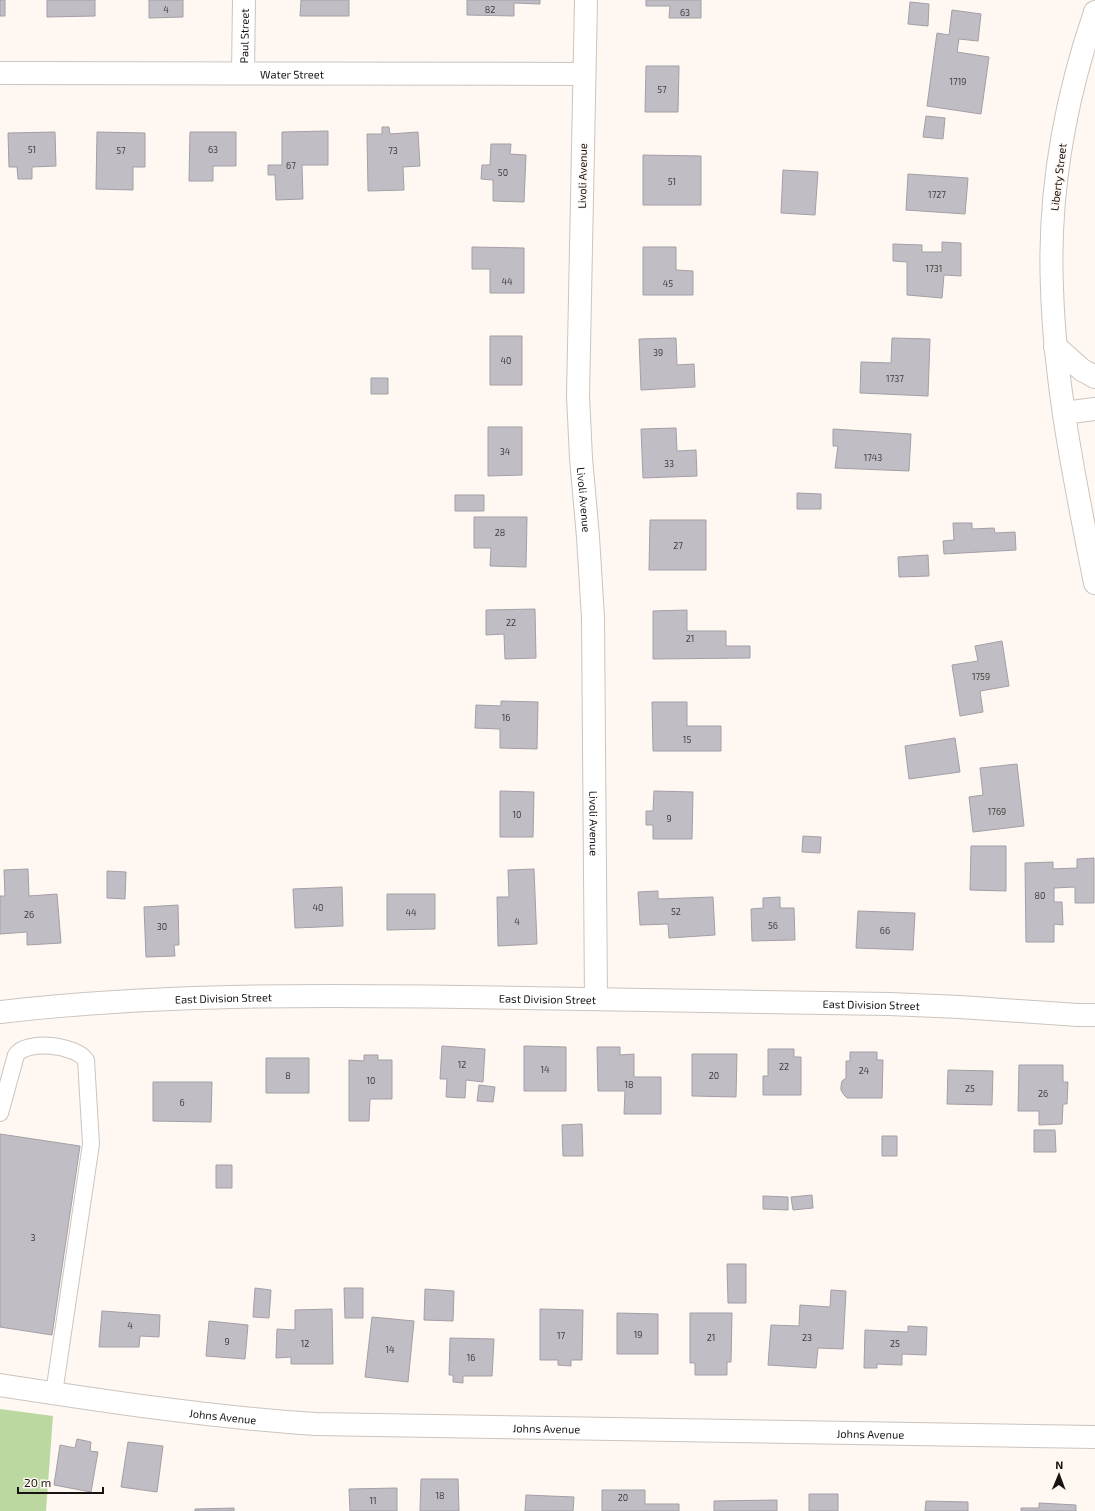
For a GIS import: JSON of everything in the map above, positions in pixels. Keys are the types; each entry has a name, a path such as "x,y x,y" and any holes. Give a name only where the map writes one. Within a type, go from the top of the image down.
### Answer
{"street":[{"name":"Paul Street","path":"243,73 244,0"},
{"name":"Livoli Avenue","path":"586,0 578,396 593,618 596,999"},
{"name":"Liberty Street","path":"1095,12 1075,78 1058,166 1054,197 1051,260 1055,346 1064,413 1095,584"},
{"name":"Water Street","path":"0,73 584,74"},
{"path":"1055,346 1082,370 1095,377"},
{"path":"1064,413 1095,409"},
{"name":"East Division Street","path":"0,1012 115,1001 186,997 317,995 910,1005 1095,1015"},
{"name":"Johns Avenue","path":"0,1385 237,1417 315,1424 1095,1437"}],"lane":[{"path":"0,1113 16,1055 21,1049 30,1046 53,1046 76,1052 84,1056 86,1060 91,1144 54,1393"}],"green space":[{"path":"0,1409 53,1416 46,1511 0,1511"}],"building":[{"path":"0,0 5,0 5,16 0,16"},
{"path":"47,0 95,0 95,16 47,17"},
{"path":"149,0 183,0 183,17 149,18"},
{"path":"301,0 349,0 349,16 300,16"},
{"path":"467,0 540,0 540,4 514,3 514,16 467,15"},
{"path":"646,0 701,0 701,18 669,18 670,6 646,6"},
{"path":"910,2 929,4 928,26 908,24"},
{"path":"952,10 981,14 978,41 959,39 957,52 989,57 981,114 927,106 937,33 949,35"},
{"path":"646,66 679,66 678,112 645,112"},
{"path":"926,116 945,118 943,139 923,137"},
{"path":"382,127 389,127 390,134 418,132 420,166 403,167 404,190 368,191 367,134 382,134"},
{"path":"328,131 328,165 302,165 303,199 276,200 275,175 268,175 268,165 282,165 282,132"},
{"path":"55,132 56,166 32,167 32,179 18,179 17,167 9,167 8,133"},
{"path":"97,132 145,133 145,167 133,167 133,190 96,189"},
{"path":"190,132 236,132 236,166 213,166 213,181 189,181"},
{"path":"491,144 511,144 510,154 526,155 524,202 493,201 493,180 481,179 482,165 490,165"},
{"path":"643,155 701,156 701,205 643,205"},
{"path":"783,170 818,172 815,215 781,213"},
{"path":"908,174 968,178 965,214 906,210"},
{"path":"942,242 961,243 961,276 944,275 942,298 907,295 907,262 893,261 893,244 922,245 922,252 942,252"},
{"path":"472,247 524,248 524,293 490,293 490,269 472,269"},
{"path":"643,247 676,247 676,270 693,271 693,295 643,295"},
{"path":"490,336 522,336 522,385 490,385"},
{"path":"676,338 677,365 694,364 695,387 641,390 639,339"},
{"path":"892,338 930,339 928,396 860,393 861,362 891,363"},
{"path":"371,378 388,378 388,394 371,394"},
{"path":"488,427 522,427 522,475 488,476"},
{"path":"676,428 677,451 696,450 697,476 643,478 641,429"},
{"path":"833,429 911,434 909,471 835,468 838,446 833,446"},
{"path":"797,493 821,494 821,509 797,509"},
{"path":"455,495 484,495 484,511 455,511"},
{"path":"474,517 527,517 526,567 490,566 491,548 474,548"},
{"path":"650,520 706,520 706,570 649,570"},
{"path":"953,523 972,523 972,529 994,528 995,533 1015,532 1016,550 944,554 943,541 954,540"},
{"path":"928,555 929,576 899,577 898,557"},
{"path":"535,609 536,658 505,659 504,634 486,635 486,610"},
{"path":"687,610 687,631 726,631 726,646 750,646 750,658 653,659 653,611"},
{"path":"1002,641 1009,686 980,691 983,712 960,716 952,665 978,661 975,646"},
{"path":"501,701 538,702 537,749 500,748 500,729 475,728 476,705 501,706"},
{"path":"652,702 687,702 687,726 721,726 721,751 653,751"},
{"path":"955,738 960,772 909,779 905,746"},
{"path":"1017,764 1024,826 973,832 969,797 983,795 980,768"},
{"path":"500,791 534,792 533,837 500,837"},
{"path":"654,791 693,792 692,839 653,839 653,825 646,825 646,811 653,811"},
{"path":"803,836 821,837 820,853 802,852"},
{"path":"971,846 1006,846 1006,891 970,890"},
{"path":"1094,858 1094,903 1075,903 1075,887 1054,888 1054,902 1062,902 1063,925 1054,924 1054,942 1026,942 1025,863 1053,862 1053,869 1077,868 1077,859"},
{"path":"28,869 29,896 57,894 61,943 27,945 27,932 0,934 0,896 5,896 4,870"},
{"path":"534,869 537,944 498,946 497,897 509,897 508,870"},
{"path":"107,871 126,872 125,899 107,898"},
{"path":"342,887 343,926 295,928 293,889"},
{"path":"658,891 658,899 713,897 715,935 669,938 668,924 640,925 638,892"},
{"path":"387,894 435,894 435,929 387,930"},
{"path":"780,897 780,908 794,908 795,940 752,941 751,909 763,908 763,898"},
{"path":"178,905 179,945 174,945 175,956 146,957 144,907"},
{"path":"858,911 915,913 913,950 856,948"},
{"path":"442,1046 485,1049 483,1082 466,1080 465,1098 446,1097 447,1079 440,1079"},
{"path":"524,1046 566,1047 566,1091 524,1091"},
{"path":"597,1047 620,1047 620,1055 634,1054 634,1077 661,1077 661,1114 624,1114 625,1091 598,1091"},
{"path":"768,1049 794,1049 794,1057 801,1057 801,1095 763,1095 763,1076 768,1076"},
{"path":"850,1052 877,1052 877,1060 883,1060 882,1098 847,1098 844,1095 841,1090 841,1086 842,1081 846,1078 846,1061 850,1061"},
{"path":"692,1054 737,1054 736,1097 692,1096"},
{"path":"364,1055 378,1055 378,1060 392,1060 392,1099 370,1099 369,1121 349,1121 349,1060 364,1061"},
{"path":"266,1058 309,1058 309,1093 266,1093"},
{"path":"1019,1065 1063,1065 1063,1082 1068,1082 1067,1104 1063,1104 1062,1124 1039,1125 1039,1111 1018,1111"},
{"path":"948,1070 993,1071 992,1105 947,1104"},
{"path":"153,1082 212,1082 211,1122 153,1121"},
{"path":"479,1085 495,1087 493,1102 477,1101"},
{"path":"582,1124 583,1156 563,1156 562,1125"},
{"path":"1034,1130 1055,1130 1056,1152 1034,1152"},
{"path":"0,1134 80,1146 52,1335 0,1327"},
{"path":"882,1136 897,1136 897,1156 882,1156"},
{"path":"216,1165 232,1165 232,1188 216,1188"},
{"path":"812,1195 813,1208 793,1210 791,1197"},
{"path":"763,1196 788,1197 788,1210 763,1209"},
{"path":"727,1264 746,1264 746,1303 728,1303"},
{"path":"255,1288 271,1290 269,1318 253,1317"},
{"path":"344,1288 363,1288 363,1318 345,1318"},
{"path":"425,1289 454,1291 453,1321 424,1320"},
{"path":"831,1290 846,1291 843,1349 818,1348 816,1368 768,1365 771,1325 799,1326 800,1305 830,1307"},
{"path":"332,1309 333,1364 291,1364 291,1357 276,1358 277,1329 295,1330 295,1310"},
{"path":"540,1309 583,1310 582,1360 571,1360 571,1366 558,1365 558,1360 540,1360"},
{"path":"102,1311 160,1315 159,1337 140,1336 139,1347 99,1347"},
{"path":"617,1313 658,1314 658,1354 617,1354"},
{"path":"690,1313 732,1313 731,1362 727,1362 727,1375 695,1375 695,1363 690,1363"},
{"path":"372,1317 414,1321 408,1382 365,1377"},
{"path":"209,1321 248,1325 245,1359 206,1356"},
{"path":"908,1326 927,1327 926,1355 902,1354 902,1365 877,1364 877,1368 864,1368 865,1330 908,1332"},
{"path":"450,1338 494,1339 492,1376 463,1376 463,1383 453,1382 453,1375 449,1375"},
{"path":"77,1439 91,1442 90,1451 98,1452 91,1492 54,1485 60,1445 75,1448"},
{"path":"128,1442 163,1446 157,1492 121,1487"},
{"path":"421,1479 458,1479 459,1511 420,1511"},
{"path":"397,1488 397,1511 350,1511 349,1489"},
{"path":"602,1490 645,1490 645,1504 679,1504 679,1511 602,1511"},
{"path":"809,1494 838,1494 838,1511 809,1511"},
{"path":"526,1495 574,1497 573,1511 525,1511"},
{"path":"777,1500 777,1511 714,1511 714,1501"},
{"path":"926,1501 968,1502 968,1511 925,1511"},
{"path":"1039,1503 1076,1505 1076,1511 1021,1511 1021,1508 1039,1508"},
{"path":"234,1508 234,1511 195,1511 195,1509"}]}
